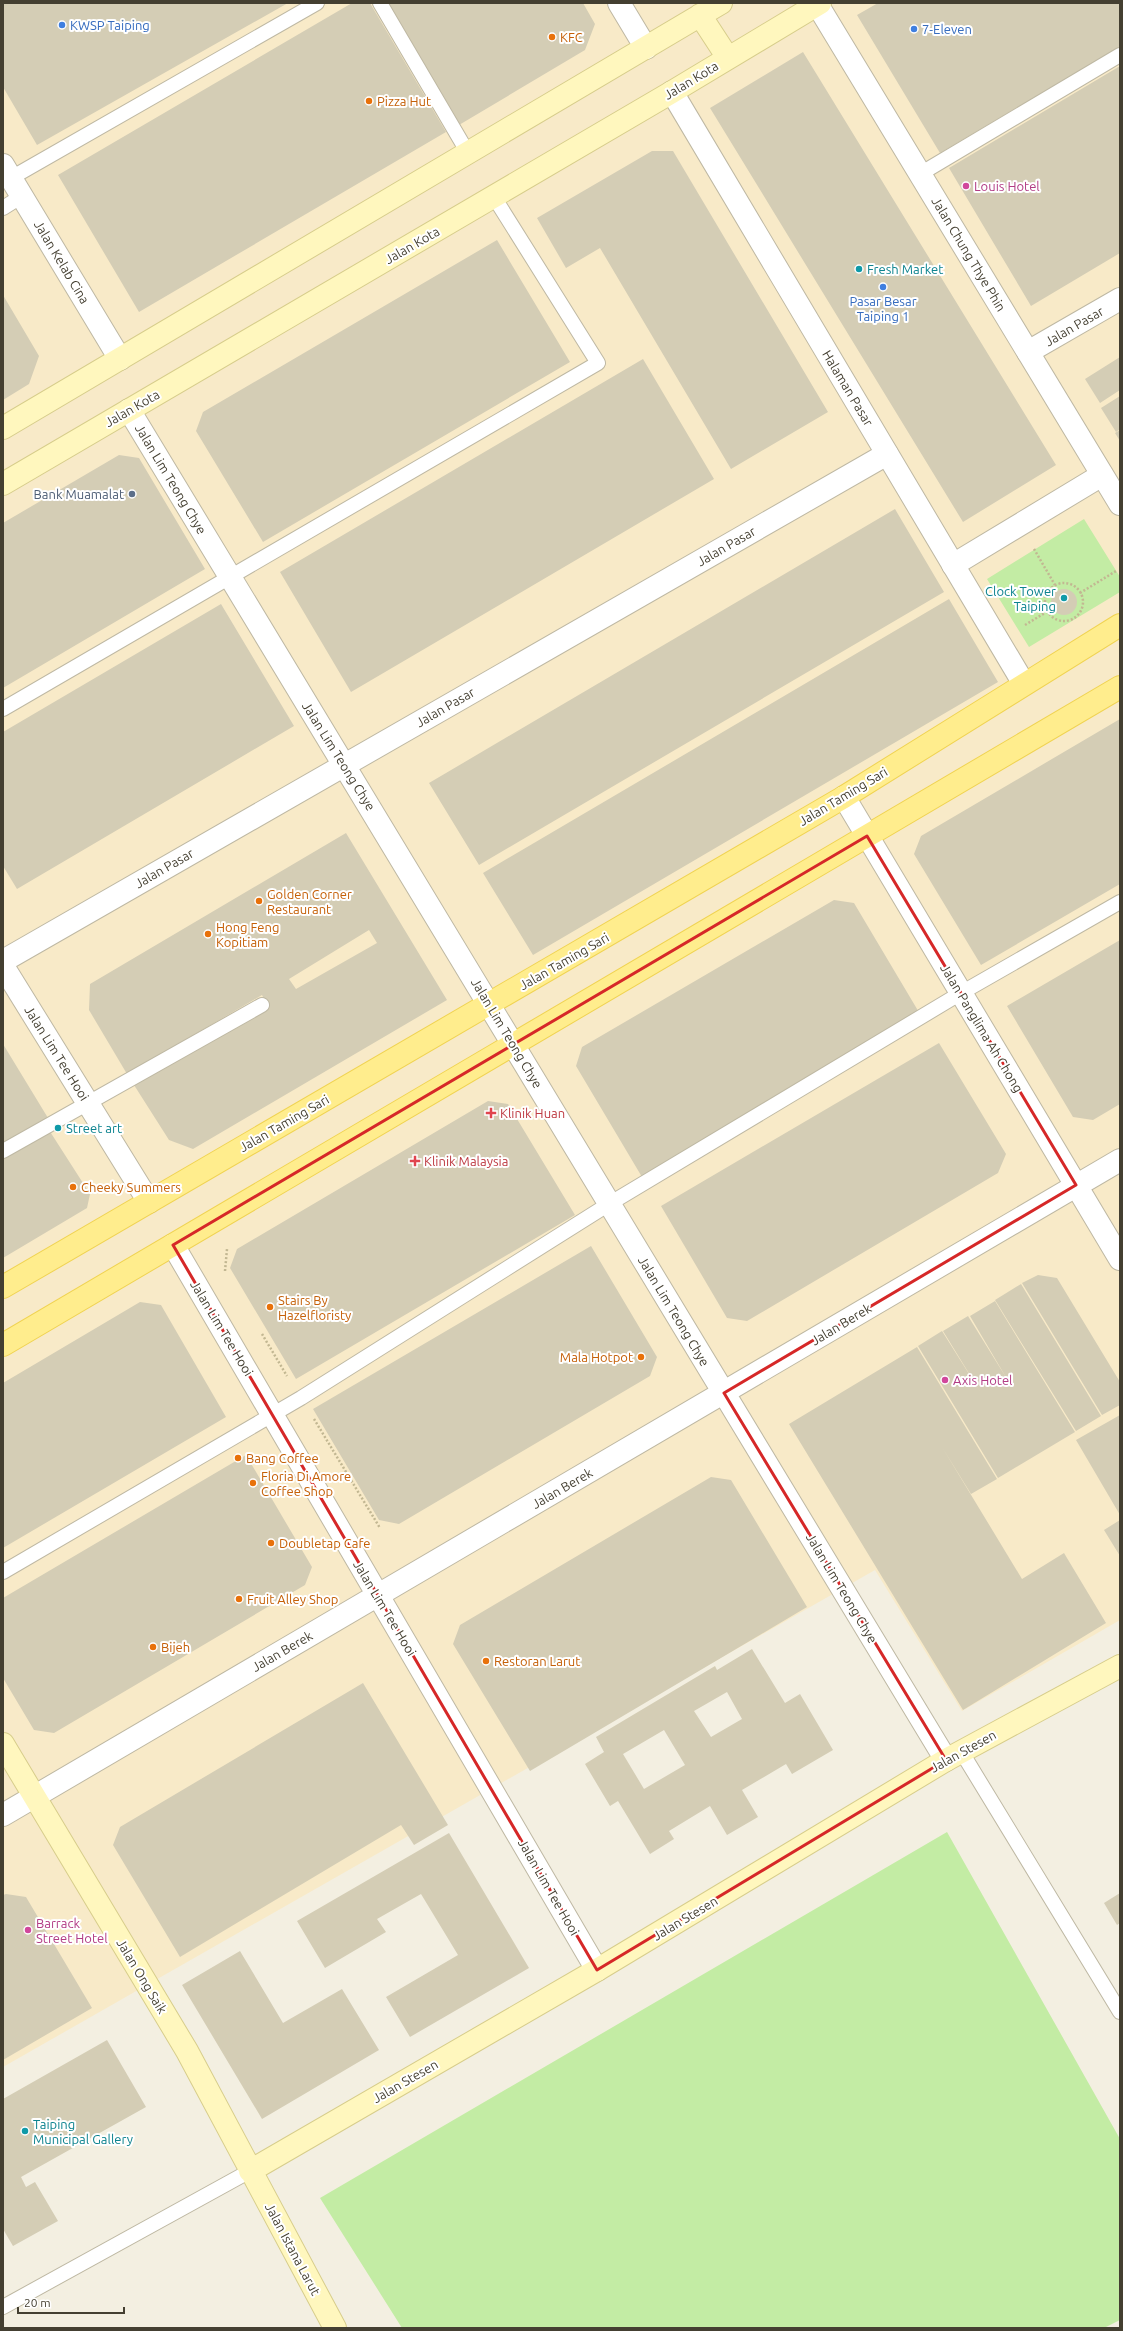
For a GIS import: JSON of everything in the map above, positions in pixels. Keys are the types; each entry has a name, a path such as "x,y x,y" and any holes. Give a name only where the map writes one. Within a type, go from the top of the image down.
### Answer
{"main road":[{"path":"3,428 721,3"},
{"name":"Jalan Kota","path":"3,484 494,197 819,4"},
{"path":"700,15 728,58"},
{"name":"Jalan Taming Sari","path":"3,1287 844,797 1120,625"},
{"path":"3,1345 1120,687"},
{"name":"Jalan Stesen","path":"250,2171 597,1970 954,1755 1120,1666"},
{"name":"Jalan Ong Saik","path":"3,1744 187,2051 250,2171"},
{"name":"Jalan Istana Larut","path":"250,2171 335,2328"}],"street":[{"path":"619,3 646,48"},
{"name":"Jalan Chung Thye Phin","path":"819,4 1120,504"},
{"name":"Halaman Pasar","path":"672,92 1024,684"},
{"name":"Jalan Kelab Cina","path":"12,180 120,359"},
{"name":"Jalan Pasar","path":"1028,352 1120,299"},
{"name":"Jalan Lim Teong Chye","path":"129,410 381,824 724,1393 954,1755"},
{"name":"Jalan Pasar","path":"3,961 887,454"},
{"path":"953,564 1102,475"},
{"name":"Jalan Panglima Ah Chong","path":"844,797 1120,1259"},
{"name":"Jalan Lim Tee Hooi","path":"3,966 149,1202"},
{"name":"Jalan Berek","path":"3,1815 1120,1160"},
{"name":"Jalan Lim Tee Hooi","path":"173,1245 274,1415 348,1547 378,1595 597,1970"}],"lane":[{"path":"3,208 12,180 316,3"},
{"path":"380,3 468,152"},
{"path":"920,174 1120,55"},
{"path":"3,709 598,363 494,197"},
{"path":"3,1572 274,1415 609,1204 961,993 1120,902"},
{"path":"3,1151 87,1102 262,1005"},
{"path":"954,1755 1120,2012"},
{"path":"3,2307 250,2171"}],"path":[{"path":"1034,550 1056,585"},
{"path":"1080,593 1116,571"},
{"path":"1067,583 1074,586 1080,593 1084,601 1075,617 1063,621 1052,616 1048,611 1046,600 1047,594 1056,585 1067,583"},
{"path":"1018,629 1048,611"},
{"path":"224,1269 227,1248"}],"highlighted area":[{"path":"867,836 1076,1185 724,1393 946,1760 597,1970 173,1245"}],"shaded area":[{"path":"3,3 1120,3 1120,1620 962,1711 875,1570 3,2067"}],"green space":[{"path":"1084,519 1120,577 1120,592 1029,647 987,579"},
{"path":"947,1832 1120,2139 1120,2320 1104,2328 402,2328 320,2198"}],"building":[{"path":"3,3 288,3 37,145 3,87"},
{"path":"352,3 370,3 446,132 139,312 58,175"},
{"path":"387,3 583,3 595,24 585,50 459,125"},
{"path":"878,3 1120,3 1120,47 940,153 857,15"},
{"name":"Pasar Besar Taiping 1","path":"803,52 1056,465 963,522 710,108"},
{"path":"1120,66 1120,253 1031,306 949,168"},
{"path":"652,151 673,151 828,412 731,469 600,248 566,268 537,218"},
{"path":"497,240 570,362 263,542 196,431 203,412"},
{"path":"3,295 39,356 29,384 3,400"},
{"path":"1120,357 1120,390 1100,403 1085,379"},
{"path":"643,359 714,479 351,692 280,572"},
{"path":"1120,396 1120,429 1116,432 1101,408"},
{"path":"1120,430 1120,441 1115,433"},
{"path":"119,455 139,458 205,569 3,688 3,523"},
{"path":"895,509 944,592 479,865 429,783"},
{"path":"1064,589 1073,593 1077,602 1073,611 1064,615 1055,611 1051,602 1055,593"},
{"path":"949,599 998,682 533,955 483,873"},
{"path":"221,604 294,726 17,889 3,866 3,732"},
{"path":"1120,719 1120,884 981,965 914,854 921,836"},
{"path":"346,833 447,1000 193,1149 169,1140 134,1085 264,999 262,995 127,1074 89,1010 90,984","holes":["369,930 377,943 296,989 289,979"]},
{"path":"834,900 854,903 920,1014 642,1177 576,1066 582,1047"},
{"path":"1120,940 1120,1104 1093,1120 1073,1117 1007,1006"},
{"path":"939,1043 1006,1154 998,1173 747,1321 727,1318 661,1206"},
{"path":"3,1044 48,1118 3,1144"},
{"path":"488,1101 508,1104 575,1215 296,1379 230,1268 237,1249"},
{"path":"49,1130 90,1194 87,1208 3,1258 3,1157"},
{"path":"591,1246 657,1357 650,1376 399,1524 379,1520 313,1409"},
{"path":"1038,1275 1057,1278 1120,1382 1120,1405 1102,1415 1022,1283"},
{"path":"1021,1284 1101,1416 1076,1431 995,1300"},
{"path":"995,1301 1075,1432 998,1478 918,1346 942,1331 981,1393 943,1331 968,1316 1007,1379 970,1316"},
{"path":"140,1302 161,1305 226,1417 3,1548 3,1383"},
{"path":"917,1347 997,1479 971,1494 942,1447 1022,1579 1064,1553 1106,1623 963,1710 789,1424"},
{"path":"1120,1415 1120,1515 1076,1440"},
{"path":"246,1455 312,1567 305,1585 54,1733 34,1730 3,1678 3,1598"},
{"path":"711,1477 731,1480 807,1607 530,1771 453,1644 460,1625"},
{"path":"1120,1520 1120,1556 1104,1530"},
{"path":"752,1649 785,1703 800,1694 833,1750 792,1774 786,1764 742,1790 758,1817 727,1835 710,1806 669,1831 674,1839 650,1854 618,1801 610,1806 585,1764 604,1752 596,1737 715,1666 717,1670","holes":["727,1692 742,1719 711,1737 694,1711","664,1730 685,1765 644,1789 623,1754"]},
{"path":"363,1683 448,1825 414,1845 401,1825 180,1957 113,1845 120,1827"},
{"path":"449,1833 529,1968 410,2037 386,1997 458,1955 421,1894 377,1919 386,1932 325,1968 297,1921"},
{"path":"1120,1893 1120,1923 1117,1925 1104,1903"},
{"path":"6,1894 26,1897 92,2008 3,2060 3,1895"},
{"path":"240,1951 283,2023 342,1989 379,2050 262,2119 182,1985"},
{"path":"107,2040 146,2107 21,2177 26,2187 35,2182 58,2221 13,2246 3,2229 3,2099"}],"place":[{"name":"KWSP Taiping","path":"62,25"},
{"name":"7-Eleven","path":"914,29"},
{"name":"KFC","path":"552,37"},
{"name":"Pizza Hut","path":"369,101"},
{"name":"Louis Hotel","path":"966,186"},
{"name":"Fresh Market","path":"859,269"},
{"name":"Pasar Besar Taiping 1","path":"883,287"},
{"name":"Bank Muamalat","path":"132,494"},
{"name":"Clock Tower Taiping","path":"1064,598"},
{"name":"Golden Corner Restaurant","path":"259,901"},
{"name":"Hong Feng Kopitiam","path":"208,934"},
{"name":"Klinik Huan","path":"491,1113"},
{"name":"Street art","path":"58,1128"},
{"name":"Klinik Malaysia","path":"415,1161"},
{"name":"Cheeky Summers","path":"73,1187"},
{"name":"Stairs By Hazelfloristy","path":"270,1307"},
{"name":"Mala Hotpot","path":"641,1357"},
{"name":"Axis Hotel","path":"945,1380"},
{"name":"Bang Coffee","path":"238,1458"},
{"name":"Floria Di Amore Coffee Shop","path":"253,1483"},
{"name":"Doubletap Cafe","path":"271,1543"},
{"name":"Fruit Alley Shop","path":"239,1599"},
{"name":"Bijeh","path":"153,1647"},
{"name":"Restoran Larut","path":"486,1661"},
{"name":"Barrack Street Hotel","path":"28,1930"},
{"name":"Taiping Municipal Gallery","path":"25,2131"}]}
